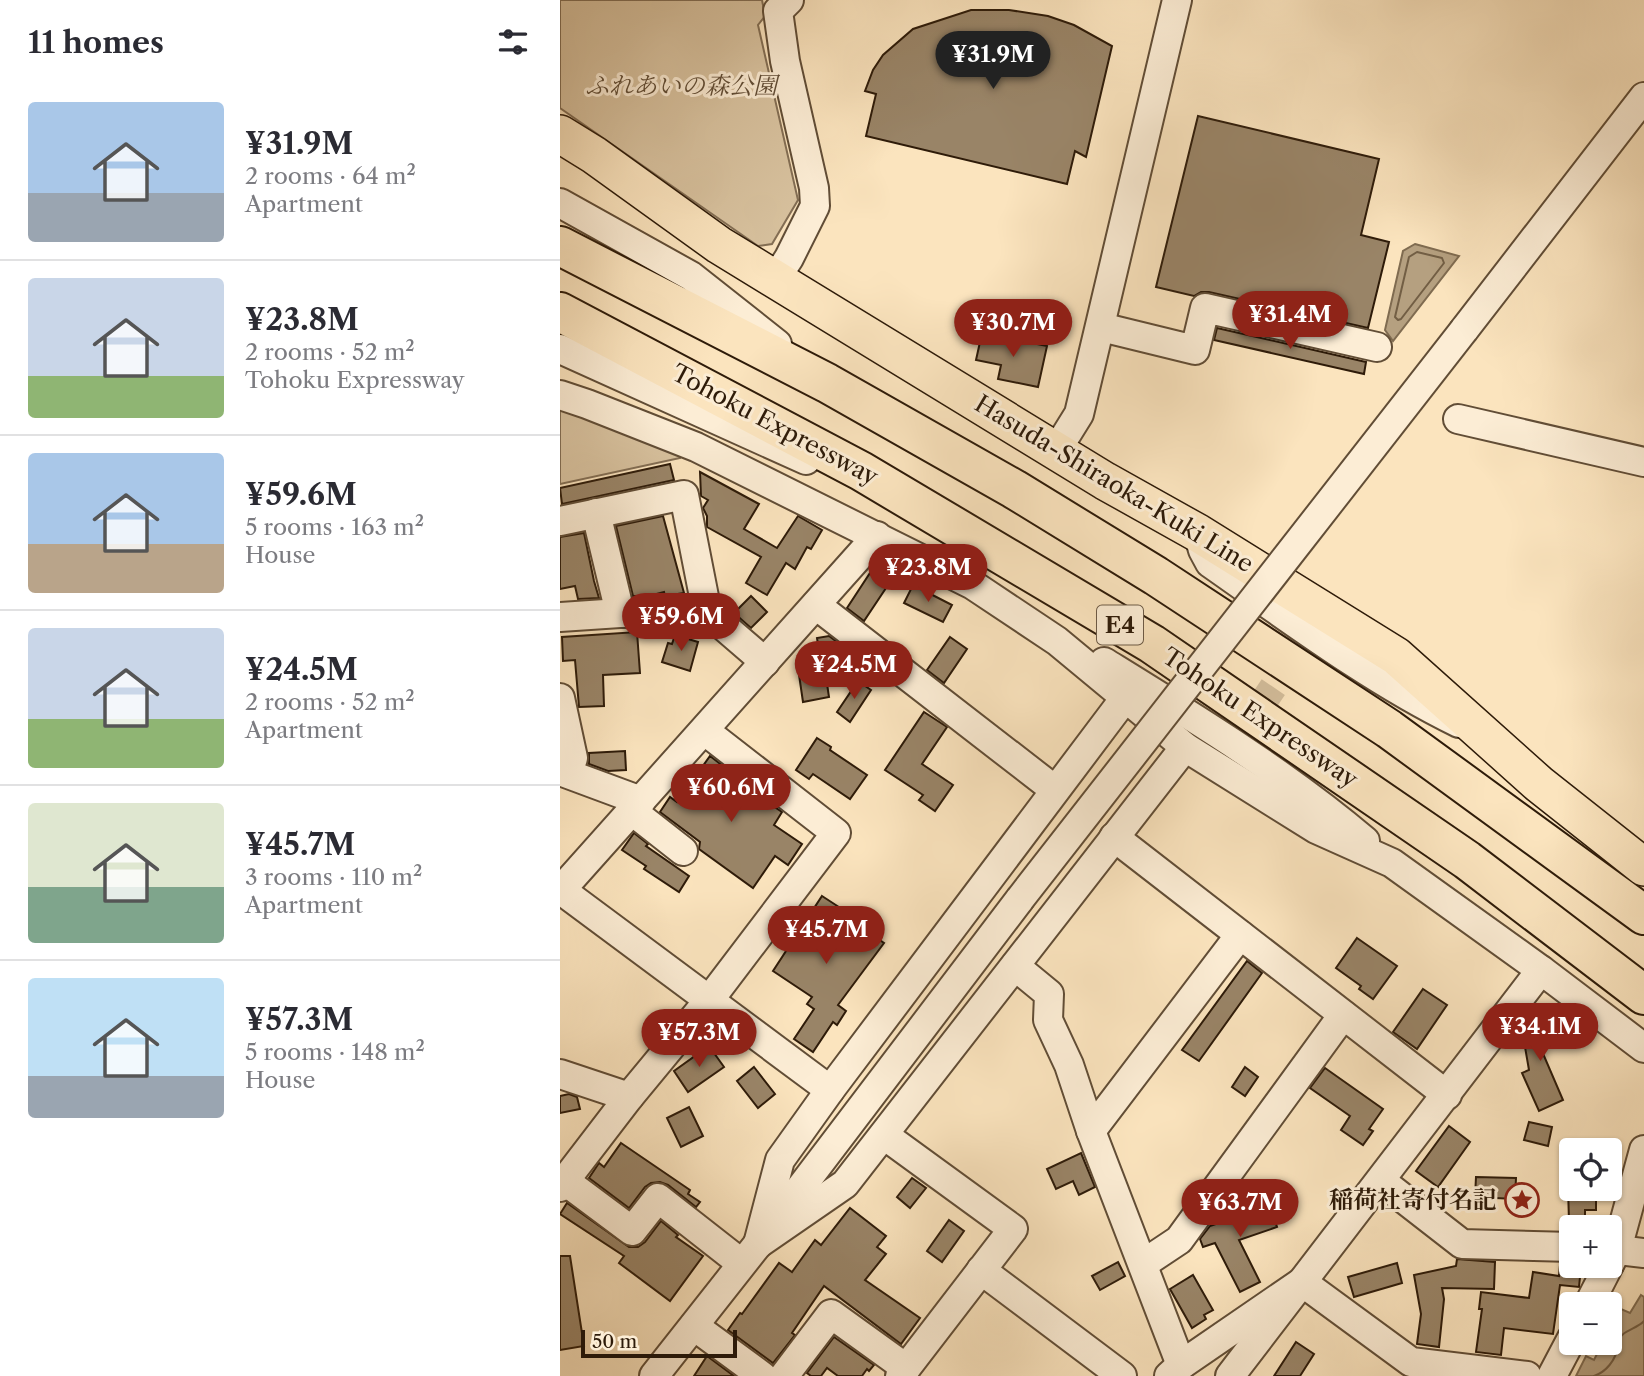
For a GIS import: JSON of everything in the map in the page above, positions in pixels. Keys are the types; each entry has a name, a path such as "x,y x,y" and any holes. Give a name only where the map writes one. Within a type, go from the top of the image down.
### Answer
{"highway":[{"name":"E4","path":"560,246 827,383 1014,489 1270,649 1389,729 1644,915"},
{"name":"Tohoku Expressway","path":"560,312 862,471 1152,644 1467,860 1644,995"}],"main road":[{"name":"Hasuda-Shiraoka-Kuki Line","path":"560,134 594,155 719,245 1105,481 1198,533 1396,656 1539,784 1644,867"}],"street":[{"path":"776,278 815,206 814,188 785,61 778,11 789,0"},
{"path":"1056,451 1079,414 1177,0"},
{"path":"654,1376 1020,899 1644,97"},
{"path":"560,203 691,276 827,383"},
{"path":"1101,327 1195,350 1205,308 1377,347"},
{"path":"560,349 944,520"},
{"path":"560,396 696,447 872,542 949,590 999,626"},
{"path":"1458,419 1644,461"},
{"path":"560,521 684,495 708,612 765,662"},
{"path":"596,513 620,613"},
{"path":"830,1090 560,890 872,542"},
{"path":"872,542 973,585 1057,641 1185,747 1316,828 1392,863"},
{"path":"816,605 1055,790"},
{"path":"560,617 708,612"},
{"path":"1074,656 1099,659 1339,818 1392,863 1644,1048"},
{"path":"560,698 573,758 564,772 637,806 683,851"},
{"path":"750,1254 780,1160 1125,698"},
{"path":"705,731 836,833 710,999 562,1184 632,1231 658,1198 750,1254"},
{"path":"750,1254 845,1184 1185,747"},
{"path":"1114,837 1447,1095"},
{"path":"1091,1131 1240,935"},
{"path":"1015,966 1049,994 1048,1020 1069,1065 1091,1131 1143,1264 1175,1370 1302,1282"},
{"path":"1230,1376 1541,970"},
{"path":"1143,1264 1179,1240 1343,1015"},
{"path":"560,1074 629,1097"},
{"path":"784,1376 831,1314 903,1372 1013,1229 884,1135"},
{"path":"1622,1240 1644,1150"},
{"path":"1381,1181 1462,1244 1559,1247"},
{"path":"981,1270 1122,1376"},
{"path":"1302,1282 1405,1369 1527,1376"},
{"path":"694,1325 762,1376"},
{"path":"1552,1376 1563,1355"}],"green space":[{"name":"ふれあいの森公園","path":"560,0 762,0 765,16 758,25 798,200 772,244 758,246 560,108"},
{"path":"560,407 679,451 680,458 560,484"}],"water":[{"path":"1415,244 1459,256 1393,341 1385,330 1403,251"},
{"path":"1641,1295 1644,1297 1644,1376 1576,1376 1586,1356 1594,1360 1596,1355 1622,1355 1622,1309 1630,1313"}],"building":[{"path":"971,10 1009,10 1048,16 1074,25 1112,46 1086,157 1075,151 1067,184 866,136 876,94 865,91 873,70 883,55 913,29"},
{"path":"1198,116 1379,159 1361,235 1389,242 1368,328 1209,292 1194,296 1156,287"},
{"path":"1217,328 1366,362 1364,374 1214,340"},
{"path":"982,333 1047,346 1038,387 998,379 1001,365 976,360"},
{"path":"670,464 674,480 562,504 560,488"},
{"path":"700,472 759,504 744,529 777,548 798,516 822,530 811,549 807,547 795,569 786,563 767,595 746,583 761,557 707,527 707,516 703,508 708,500 701,496"},
{"path":"663,516 684,593 665,596 664,592 633,596 616,526"},
{"path":"584,533 599,598 578,599 575,586 560,589 560,537"},
{"path":"870,573 888,585 864,621 847,608"},
{"path":"913,585 952,605 943,622 904,603"},
{"path":"751,596 767,612 751,628 734,613"},
{"path":"637,632 640,673 603,675 604,706 579,707 575,660 563,661 562,637"},
{"path":"675,635 698,642 690,671 662,662 668,643 672,644"},
{"path":"829,636 837,642 839,655 823,657 829,697 803,702 797,661 820,657 817,638"},
{"path":"950,637 967,649 944,683 927,670"},
{"path":"858,681 871,690 850,722 837,712"},
{"path":"924,712 947,727 922,764 953,785 935,811 919,800 923,795 885,770"},
{"path":"817,738 867,775 850,799 813,774 809,779 796,770"},
{"path":"625,751 626,770 608,771 589,764 589,753"},
{"path":"710,756 732,773 730,777 782,812 774,825 802,844 788,865 775,856 753,888 699,849 700,842 660,812 670,797 677,802"},
{"path":"634,833 648,844 646,846 689,876 679,892 644,869 646,866 622,850"},
{"path":"822,896 845,911 843,915 884,943 838,1005 846,1011 837,1025 833,1022 813,1052 794,1039 814,1009 807,1004 812,997 773,971"},
{"path":"1357,938 1397,966 1373,999 1359,989 1361,986 1336,968"},
{"path":"1247,961 1262,973 1199,1061 1182,1050"},
{"path":"1423,989 1447,1005 1417,1049 1393,1032"},
{"path":"1527,1016 1530,1023 1550,1019 1556,1046 1541,1049 1563,1100 1539,1111 1522,1073 1529,1070 1521,1024"},
{"path":"709,1046 724,1067 688,1092 674,1071"},
{"path":"754,1067 775,1094 758,1108 737,1081"},
{"path":"1245,1067 1258,1077 1245,1096 1232,1087"},
{"path":"1325,1068 1383,1109 1369,1129 1373,1131 1363,1145 1341,1130 1350,1116 1310,1088"},
{"path":"569,1094 577,1097 580,1109 560,1113 560,1096"},
{"path":"689,1107 703,1136 681,1147 667,1118"},
{"path":"1529,1122 1552,1127 1548,1146 1524,1140"},
{"path":"1449,1126 1470,1142 1438,1187 1416,1171"},
{"path":"621,1143 690,1190 688,1194 700,1202 696,1207 660,1182 645,1187 629,1208 589,1178 599,1163 604,1167"},
{"path":"1081,1153 1095,1187 1079,1195 1073,1181 1056,1189 1047,1169"},
{"path":"1476,1177 1516,1178 1515,1199 1475,1197"},
{"path":"912,1178 926,1188 910,1208 897,1197"},
{"path":"1267,1199 1277,1227 1239,1240 1260,1282 1240,1292 1215,1243 1203,1247 1200,1239 1210,1226 1227,1220 1225,1213"},
{"path":"1568,1201 1596,1201 1596,1210 1585,1210 1585,1215 1569,1215"},
{"path":"567,1203 629,1247 638,1247 645,1242 661,1221 678,1235 676,1237 703,1256 670,1301 619,1263 624,1256 560,1214"},
{"path":"850,1208 886,1236 877,1247 886,1254 865,1280 920,1318 901,1344 824,1286 792,1333 795,1335 773,1363 728,1330 779,1263 792,1272 815,1240 821,1245"},
{"path":"949,1220 964,1231 942,1262 927,1251"},
{"path":"560,1256 570,1256 584,1346 560,1350"},
{"path":"1457,1259 1495,1262 1494,1289 1442,1288 1444,1299 1439,1347 1417,1344 1421,1314 1414,1275 1456,1266"},
{"path":"1118,1262 1125,1276 1100,1290 1092,1276"},
{"path":"1397,1263 1402,1283 1354,1297 1348,1277"},
{"path":"1533,1272 1559,1278 1580,1278 1579,1287 1560,1285 1553,1334 1504,1328 1501,1355 1476,1352 1482,1309 1479,1309 1481,1292 1529,1298"},
{"path":"1193,1275 1213,1310 1204,1315 1206,1319 1192,1328 1170,1289"},
{"path":"834,1337 874,1365 862,1376 838,1376 827,1368 821,1376 811,1376 807,1373"},
{"path":"1296,1342 1314,1354 1300,1376 1274,1376"},
{"path":"707,1356 734,1376 694,1376"}],"tunnel":[{"path":"1234,745 1310,633"}],"place":[{"name":"稲荷社寄付名記","path":"1522,1200"}]}
